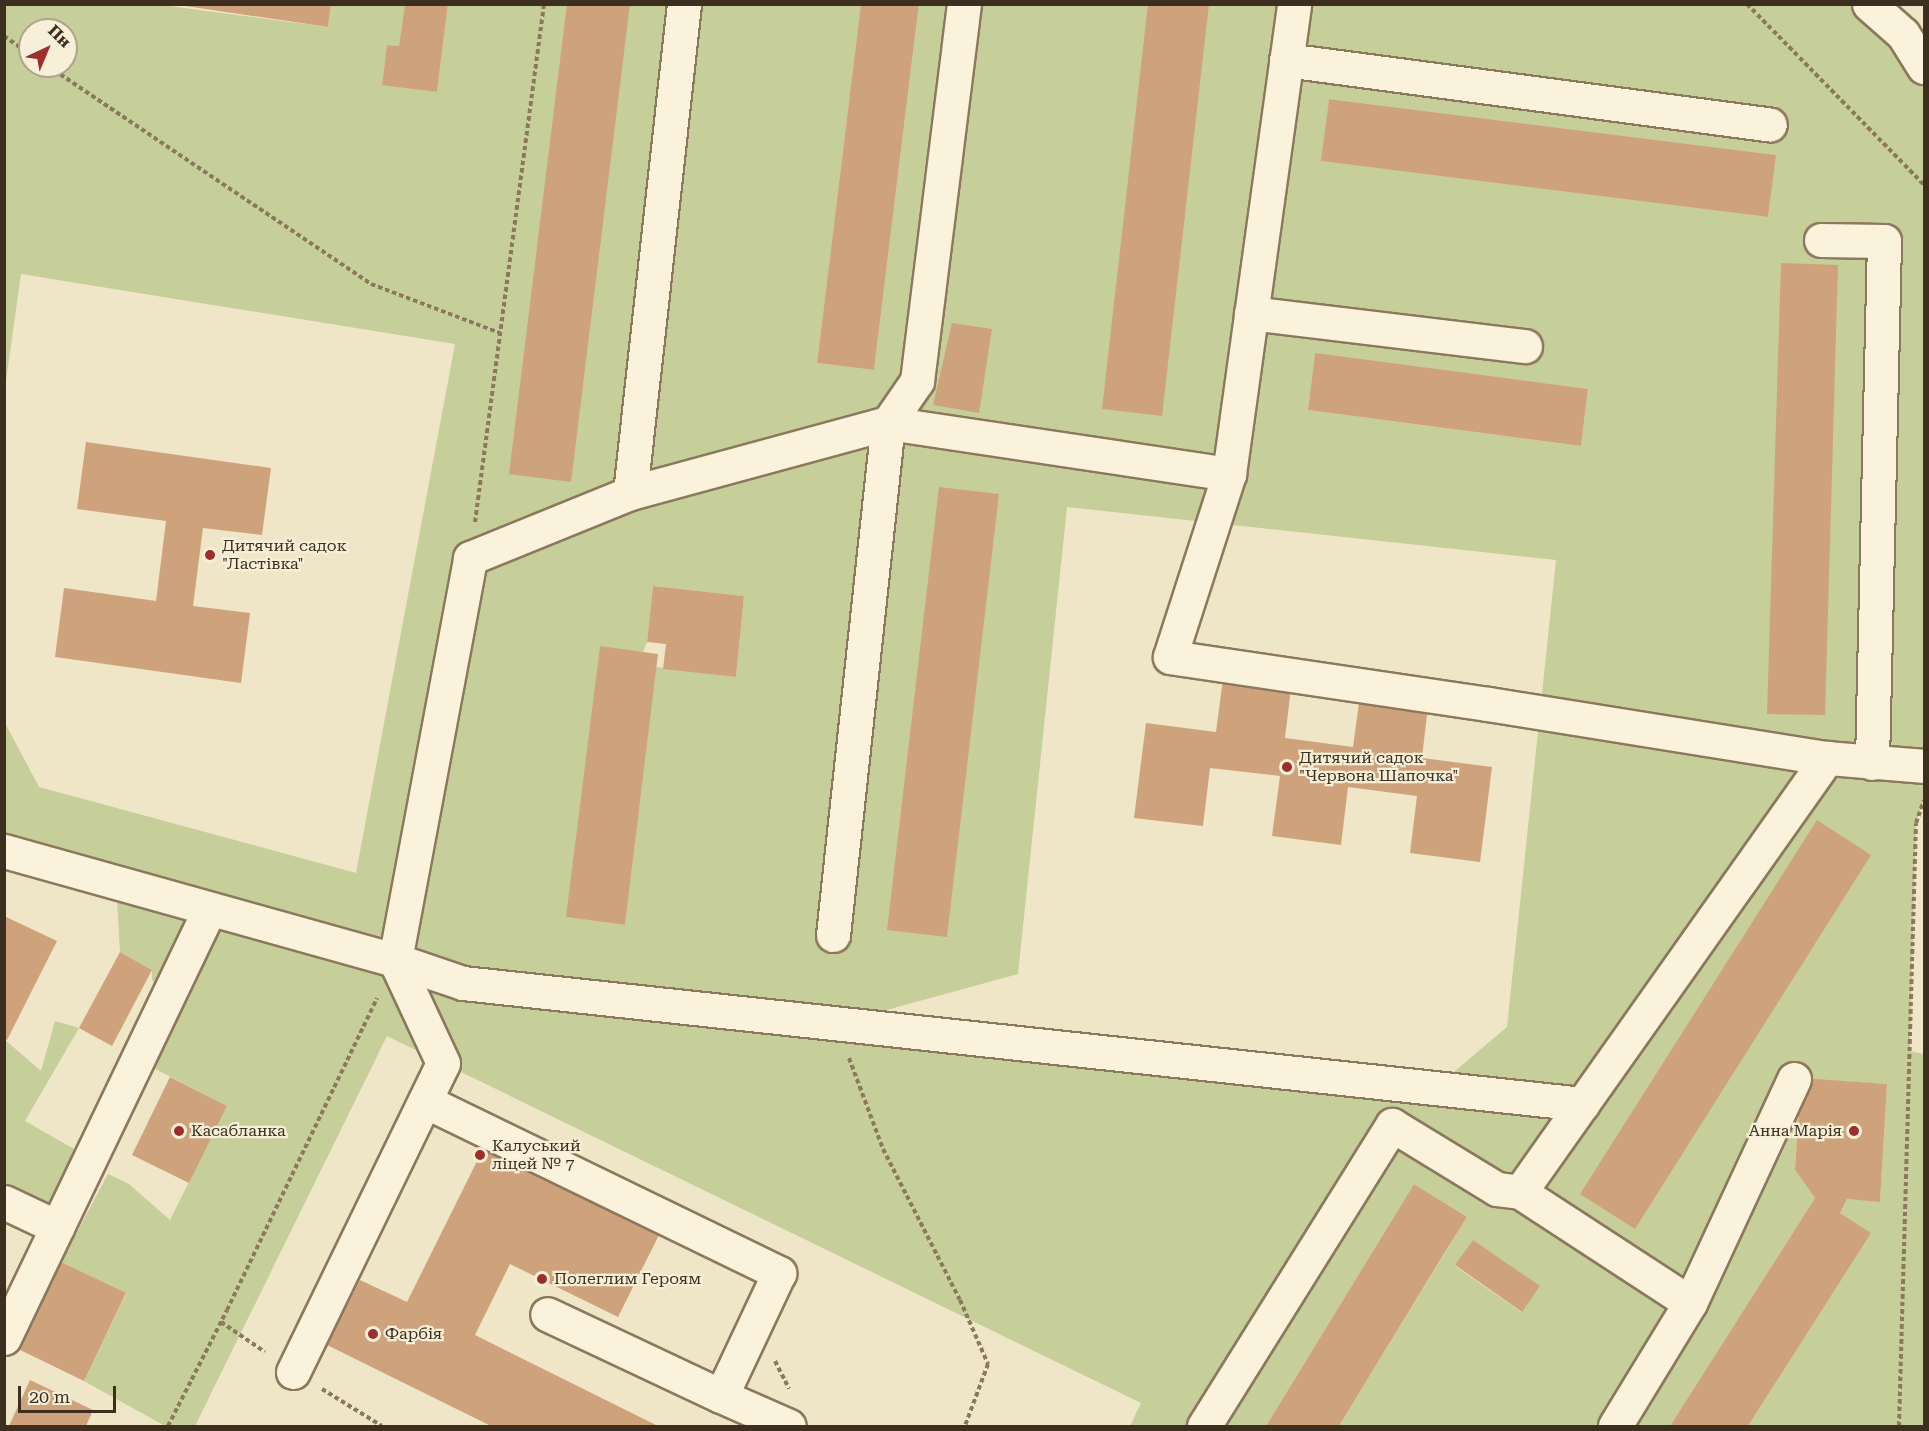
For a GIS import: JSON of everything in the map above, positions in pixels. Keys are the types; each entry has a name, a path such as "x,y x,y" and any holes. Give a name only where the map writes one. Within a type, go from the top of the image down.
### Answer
{"street":[{"path":"630,493 684,4"},
{"path":"833,935 888,423 917,381 964,4"},
{"path":"1294,4 1228,474 1170,657 1488,704 1827,758 1924,766"},
{"path":"1869,4 1899,19 1924,68"},
{"path":"1287,60 1770,125"},
{"path":"1821,240 1884,241 1872,763"},
{"path":"1251,313 1525,346"},
{"path":"293,1372 443,1063 395,960 470,558 630,493 888,423 1228,474"},
{"path":"1520,1192 1827,758"},
{"path":"4,851 395,960 463,983 1582,1104"},
{"path":"4,1338 209,910"},
{"path":"1615,1426 1690,1303 1794,1078"},
{"path":"425,1101 779,1273 721,1396"},
{"path":"1204,1426 1392,1125 1497,1189 1520,1192 1690,1303"},
{"path":"4,1202 57,1227"},
{"path":"547,1314 789,1426"}],"path":[{"path":"470,558 544,4"},
{"path":"1747,4 1924,185"},
{"path":"4,36 18,46"},
{"path":"66,78 371,284 500,333"},
{"path":"1899,1426 1916,823 1924,800"},
{"path":"168,1426 221,1322 395,960"},
{"path":"836,1024 883,1149 960,1300 988,1364 965,1426"},
{"path":"221,1322 293,1372 382,1426"},
{"path":"756,1323 790,1392"}],"green space":[{"path":"5,5 162,5 328,27 331,5 405,5 399,46 387,45 382,84 437,92 448,5 861,5 817,363 874,370 919,5 1869,5 1924,67 1924,800 1916,823 1910,1051 1924,1054 1924,1426 1748,1426 1870,1233 1840,1213 1847,1199 1880,1201 1887,1084 1801,1079 1795,1170 1815,1198 1670,1426 1339,1426 1467,1217 1414,1184 1266,1426 1130,1426 1141,1403 387,1036 195,1426 165,1426 84,1381 126,1294 61,1262 108,1174 129,1184 170,1220 227,1106 138,1060 168,996 152,980 152,970 120,952 116,883 5,851 5,723 39,787 356,873 455,344 21,274 5,388","holes":["1329,99 1775,155 1768,217 1322,161","1315,354 1588,389 1581,446 1308,410","1067,507 1556,560 1507,1027 1435,1088 839,1023 1018,974","653,586 744,596 736,677 656,667 625,925 567,917 600,647 643,652 647,642","1473,1240 1539,1286 1521,1312 1455,1266"]},
{"path":"55,1021 79,1028 25,1121 90,1158 57,1227 5,1202 4,1039 41,1071"}],"building":[{"path":"172,4 331,4 328,27"},
{"path":"405,4 448,4 437,92 382,85 387,45 399,46"},
{"path":"567,4 630,4 571,482 509,474"},
{"path":"861,4 919,4 874,370 817,363"},
{"path":"1148,4 1209,4 1162,416 1102,409"},
{"path":"1329,99 1776,155 1768,217 1321,161"},
{"path":"1781,263 1838,265 1825,715 1767,714"},
{"path":"952,323 992,329 979,413 933,405"},
{"path":"1315,353 1588,389 1581,446 1308,410"},
{"path":"86,442 271,468 262,535 203,528 193,606 250,613 241,683 55,657 64,588 156,601 166,521 77,509"},
{"path":"939,487 999,494 947,937 887,930"},
{"path":"653,586 744,596 736,677 663,669 666,644 647,642"},
{"path":"600,646 658,654 625,925 566,917"},
{"path":"1224,671 1292,680 1285,738 1353,747 1361,688 1429,697 1422,758 1492,767 1480,862 1410,853 1417,796 1348,787 1341,845 1272,836 1280,776 1210,768 1203,826 1134,818 1146,723 1216,732"},
{"path":"1817,820 1871,855 1635,1229 1580,1194"},
{"path":"4,916 57,941 7,1040 4,1039"},
{"path":"120,952 152,970 112,1046 79,1028"},
{"name":"Касабланка","path":"170,1077 227,1106 189,1183 132,1155"},
{"path":"1801,1078 1887,1084 1880,1202 1847,1199 1840,1213 1871,1233 1748,1426 1670,1426 1815,1198 1795,1170"},
{"path":"487,1141 662,1229 618,1317 510,1264 475,1335 658,1426 491,1426 327,1345 360,1280 407,1302"},
{"path":"1414,1184 1467,1217 1339,1426 1266,1426"},
{"path":"1473,1240 1540,1286 1522,1312 1455,1265"},
{"path":"61,1262 126,1293 84,1381 18,1349"},
{"path":"30,1380 93,1410 86,1426 9,1426"}],"place":[{"name":"Дитячий садок \"Ластівка\"","path":"210,555"},
{"name":"Дитячий садок \"Червона Шапочка\"","path":"1287,767"},
{"name":"Касабланка","path":"179,1131"},
{"name":"Анна Марія","path":"1854,1131"},
{"name":"Калуський ліцей № 7","path":"480,1155"},
{"name":"Полеглим Героям","path":"542,1279"},
{"name":"Фарбія","path":"373,1334"}]}
